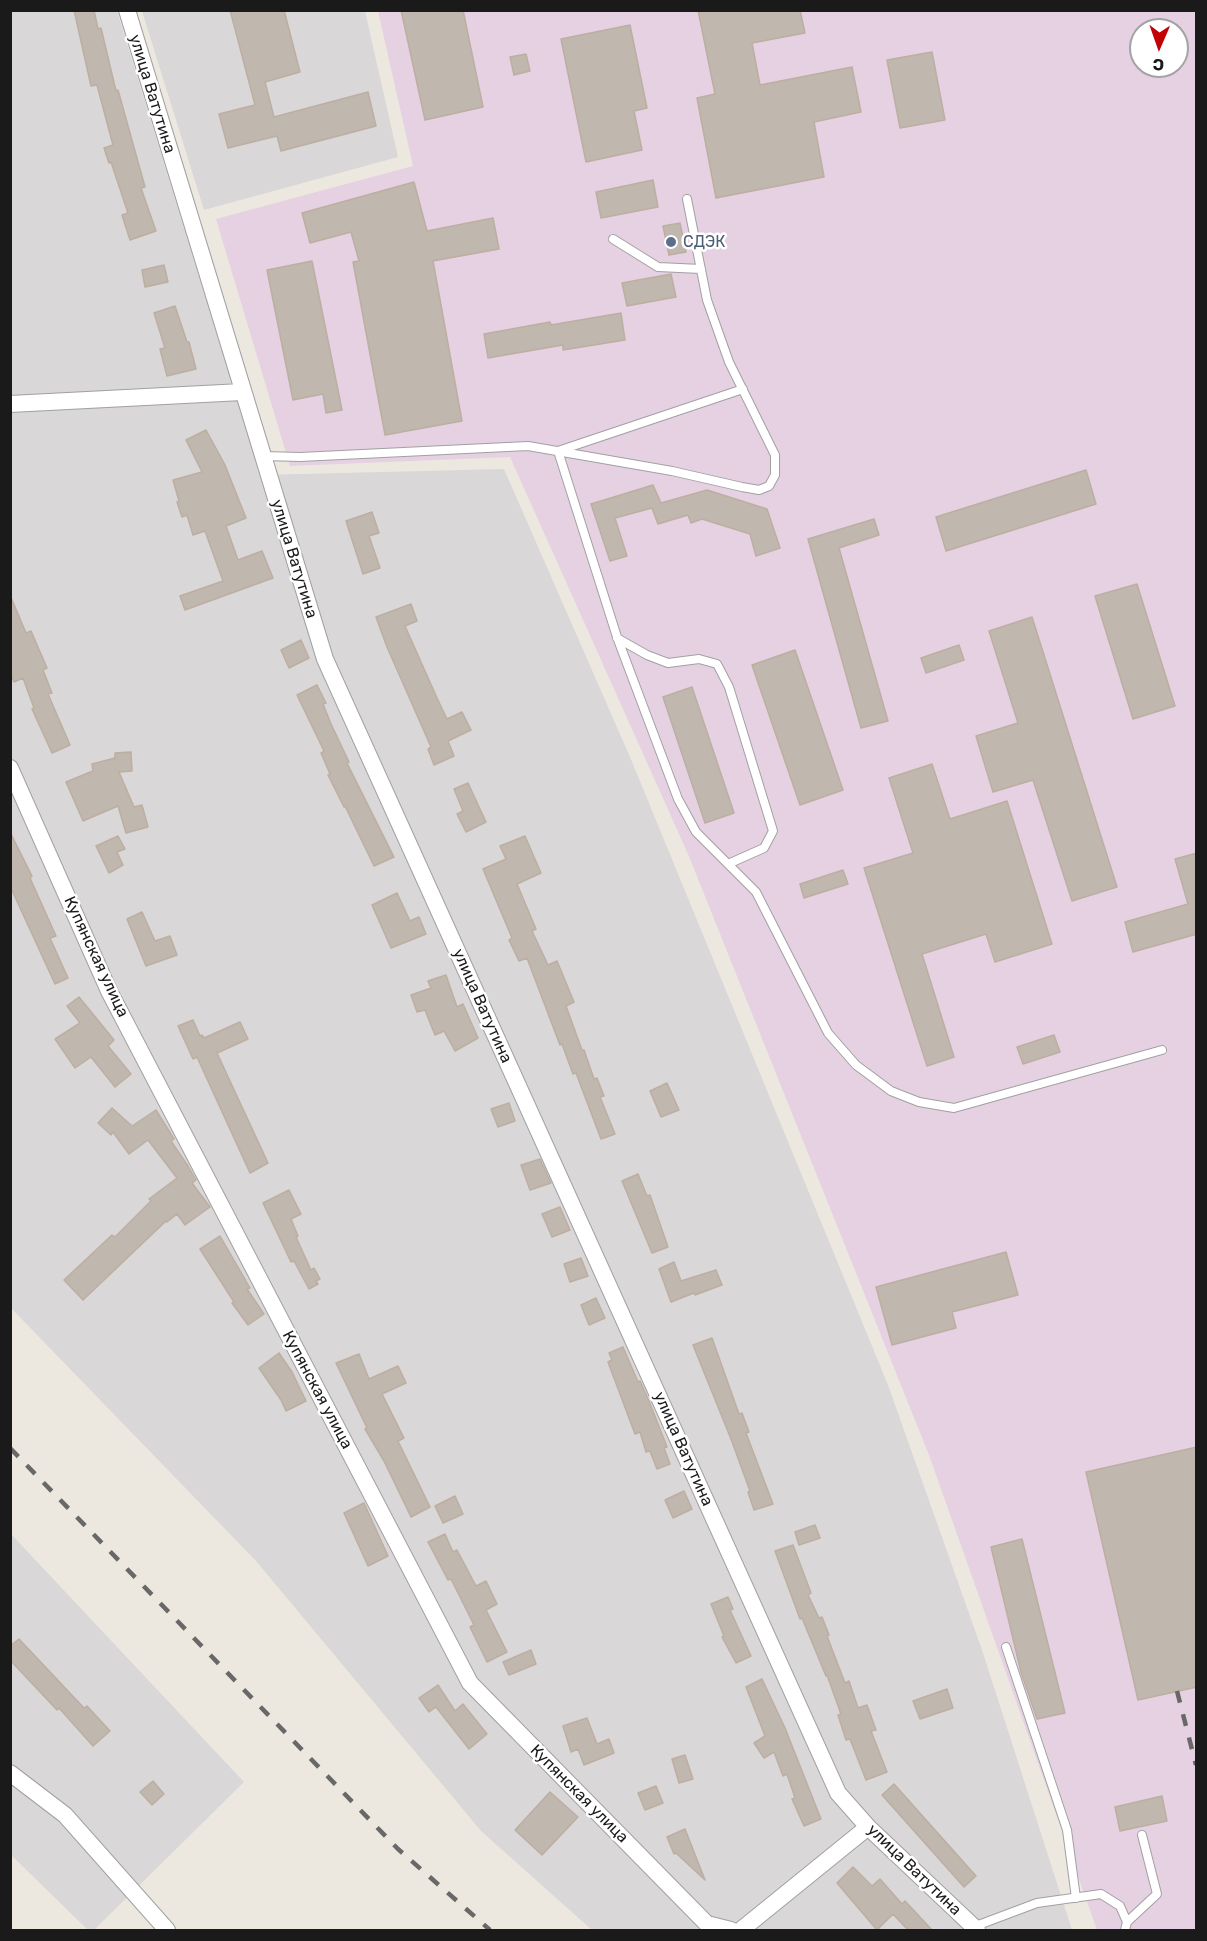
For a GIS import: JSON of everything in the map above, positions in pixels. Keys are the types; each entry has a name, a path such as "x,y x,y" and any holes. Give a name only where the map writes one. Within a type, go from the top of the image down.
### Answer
{"street":[{"name":"улица Ватутина","path":"127,10 324,659 838,1792 868,1827 975,1929"},
{"path":"10,404 242,392"},
{"name":"Купянская улица","path":"10,768 110,992 470,1683 707,1924 731,1930"},
{"path":"10,1773 65,1815 167,1930"},
{"path":"741,1930 868,1827"}],"lane":[{"path":"262,456 300,457 528,446 672,471 759,490 769,486 775,475 775,455 729,362 707,300 687,199"},
{"path":"613,239 658,267 701,269"},
{"path":"558,451 742,389"},
{"path":"558,451 617,638 678,799 696,831 756,892 828,1033 856,1065 891,1091 919,1102 954,1108 1162,1050"},
{"path":"617,638 647,655 668,663 699,659 717,664 729,687 773,831 764,848 728,864"},
{"path":"1006,1647 1067,1830 1076,1898"},
{"path":"975,1929 1037,1903 1101,1894 1120,1906 1126,1926 1157,1894 1142,1835"}],"shaded area":[{"path":"11,11 117,11 260,475 504,469 630,757 888,1385 982,1650 1072,1930 592,1930 481,1831 256,1561 11,1308"},
{"path":"142,11 365,11 398,157 204,210"},
{"path":"378,11 1196,11 1196,1930 1097,1930 929,1455 688,854 510,457 290,466 216,219 413,166"},
{"path":"10,1533 244,1782 94,1930 88,1930 11,1855"}],"building":[{"path":"74,10 94,10 98,29 101,28 116,91 118,90 145,187 141,188 156,231 130,240 122,215 128,213 104,148 113,145 97,85 91,86"},
{"path":"230,10 284,10 300,72 265,82 274,117 368,92 376,126 281,151 277,136 228,148 219,114 255,105"},
{"path":"401,10 463,10 483,107 425,120"},
{"path":"698,10 800,10 805,33 752,43 760,85 852,67 861,112 814,122 824,177 716,198 697,98 715,94"},
{"path":"630,25 647,108 634,111 642,150 586,162 561,39"},
{"path":"932,52 945,120 900,128 887,60"},
{"path":"526,54 530,71 514,75 510,57"},
{"path":"653,180 658,207 601,218 596,192"},
{"path":"414,182 427,231 493,218 499,249 433,261 462,421 385,435 353,262 359,261 351,232 310,243 302,213"},
{"path":"680,223 686,252 669,255 663,226"},
{"path":"312,261 342,410 326,413 323,394 293,400 267,270"},
{"path":"164,265 168,282 145,287 142,270"},
{"path":"671,274 676,297 627,306 622,283"},
{"path":"175,306 187,342 189,342 196,369 167,376 160,349 165,348 154,313"},
{"path":"621,313 625,340 563,350 563,345 488,358 484,334 550,322 551,325"},
{"path":"206,430 225,465 246,518 226,526 238,560 262,551 273,578 185,610 180,596 223,581 205,531 193,535 187,515 182,517 173,480 202,472 186,440"},
{"path":"1086,470 1096,504 946,551 936,517"},
{"path":"653,485 661,503 707,490 767,509 780,548 756,556 750,534 702,519 691,523 688,515 658,524 652,508 615,518 627,556 610,561 591,504"},
{"path":"372,512 379,533 369,536 380,568 363,574 346,521"},
{"path":"874,519 879,535 839,548 888,721 861,728 808,539"},
{"path":"1137,584 1175,706 1133,719 1095,596"},
{"path":"10,595 26,633 31,631 47,668 43,670 52,693 48,694 70,745 52,753 32,709 34,708 23,678 14,682 10,674"},
{"path":"411,604 417,621 405,626 447,719 462,712 471,730 448,741 454,756 434,765 428,749 431,747 376,617"},
{"path":"1032,617 1117,887 1072,901 1033,780 993,792 976,736 1018,723 989,631"},
{"path":"301,640 309,658 289,668 281,650"},
{"path":"959,645 964,660 926,673 921,658"},
{"path":"795,650 843,790 800,805 752,665"},
{"path":"317,685 326,703 323,704 331,724 349,762 347,763 394,857 374,866 328,775 330,774 321,753 324,751 297,695"},
{"path":"692,687 734,813 705,823 663,697"},
{"path":"131,752 132,771 119,772 134,807 142,805 148,827 126,833 118,806 83,821 66,782 93,771 92,764 115,758 115,753"},
{"path":"932,764 950,819 1007,801 1052,944 995,962 986,934 922,954 954,1057 927,1066 864,868 913,853 889,778"},
{"path":"468,783 486,822 466,832 457,814 463,811 454,789"},
{"path":"10,832 32,876 30,878 56,936 50,938 68,978 55,984 10,886"},
{"path":"118,836 125,849 117,852 123,865 109,873 96,846"},
{"path":"525,836 541,873 517,884 536,929 532,931 548,965 557,961 574,1002 566,1006 594,1079 597,1078 604,1096 600,1097 615,1134 601,1139 576,1073 573,1074 562,1044 560,1045 527,958 519,961 509,940 512,938 483,869 506,859 500,846"},
{"path":"1197,853 1197,934 1133,952 1125,922 1188,904 1175,859"},
{"path":"843,870 848,884 804,898 800,884"},
{"path":"397,893 410,921 419,917 426,934 391,948 372,905"},
{"path":"142,912 155,941 170,936 177,955 146,966 127,919"},
{"path":"446,975 457,1007 463,1004 478,1038 455,1051 444,1031 435,1035 425,1010 417,1012 411,995 431,988 428,981"},
{"path":"79,997 114,1040 108,1046 131,1074 115,1087 91,1057 75,1068 55,1039 80,1023 67,1006"},
{"path":"193,1020 200,1036 204,1038 240,1022 248,1039 217,1053 268,1163 250,1173 197,1057 193,1059 178,1026"},
{"path":"1054,1035 1060,1052 1023,1064 1017,1047"},
{"path":"667,1083 679,1110 661,1117 650,1091"},
{"path":"509,1103 515,1121 498,1127 491,1109"},
{"path":"112,1108 132,1126 156,1110 174,1139 171,1141 196,1180 192,1183 210,1207 185,1225 177,1214 166,1221 83,1300 64,1280 112,1235 115,1237 151,1201 149,1199 177,1178 148,1140 129,1154 113,1132 111,1135 98,1123"},
{"path":"540,1159 551,1183 530,1190 521,1165"},
{"path":"638,1174 647,1196 650,1195 668,1247 652,1253 622,1181"},
{"path":"289,1190 301,1214 291,1219 298,1236 296,1237 311,1270 314,1268 320,1279 316,1281 318,1284 309,1289 294,1261 291,1262 263,1203"},
{"path":"560,1207 570,1230 552,1237 542,1214"},
{"path":"220,1236 250,1288 247,1289 264,1314 248,1325 200,1249"},
{"path":"1006,1252 1018,1295 952,1312 956,1328 892,1345 876,1287"},
{"path":"581,1258 588,1276 570,1282 564,1264"},
{"path":"674,1262 681,1281 716,1270 722,1285 671,1302 659,1269"},
{"path":"596,1298 605,1318 589,1325 581,1305"},
{"path":"712,1338 739,1414 742,1413 749,1432 746,1433 773,1504 754,1510 748,1492 750,1491 731,1439 693,1345"},
{"path":"623,1347 649,1401 667,1447 664,1448 670,1464 657,1469 650,1451 646,1452 640,1432 635,1434 608,1362 612,1360 609,1353"},
{"path":"279,1353 292,1372 306,1401 286,1411 259,1368"},
{"path":"359,1354 369,1379 398,1366 406,1383 382,1394 404,1438 398,1441 430,1507 411,1517 384,1461 365,1429 367,1428 336,1363"},
{"path":"1197,1447 1197,1687 1138,1700 1086,1472"},
{"path":"684,1491 692,1509 673,1518 665,1500"},
{"path":"455,1496 463,1514 443,1523 435,1506"},
{"path":"364,1503 388,1556 368,1566 344,1513"},
{"path":"815,1525 820,1538 799,1545 795,1532"},
{"path":"445,1534 453,1552 457,1550 476,1586 486,1581 497,1604 486,1610 507,1652 487,1662 470,1627 474,1625 451,1579 448,1580 428,1542"},
{"path":"1022,1539 1065,1713 1037,1719 1021,1672 991,1547"},
{"path":"793,1545 811,1593 808,1595 819,1618 822,1617 845,1683 849,1681 858,1708 867,1705 876,1730 871,1731 887,1772 866,1780 850,1739 846,1740 838,1715 841,1714 827,1675 802,1618 800,1619 775,1551"},
{"path":"728,1597 733,1609 730,1610 751,1656 736,1663 722,1637 724,1636 711,1604"},
{"path":"19,1639 84,1708 87,1706 110,1731 93,1746 59,1708 57,1710 10,1660 10,1646"},
{"path":"531,1650 536,1664 509,1675 503,1662"},
{"path":"762,1679 785,1728 821,1819 804,1826 792,1799 795,1798 787,1774 783,1776 774,1752 764,1758 754,1743 765,1736 746,1687"},
{"path":"438,1685 455,1711 463,1704 487,1734 469,1749 436,1707 429,1712 419,1698"},
{"path":"947,1689 953,1708 920,1719 913,1701"},
{"path":"587,1718 597,1744 609,1739 614,1753 584,1765 578,1749 571,1752 563,1726"},
{"path":"685,1755 693,1779 679,1783 672,1759"},
{"path":"153,1781 164,1794 152,1805 140,1792"},
{"path":"894,1784 976,1876 964,1887 882,1795"},
{"path":"656,1786 663,1803 645,1810 638,1793"},
{"path":"550,1792 578,1817 542,1855 515,1830"},
{"path":"1162,1796 1167,1821 1120,1831 1115,1807"},
{"path":"685,1829 705,1880 676,1853 674,1854 667,1837"},
{"path":"853,1867 872,1886 880,1879 902,1904 905,1901 932,1930 908,1930 893,1914 877,1930 837,1883"}],"railway":[{"path":"10,1448 398,1849 490,1930"},
{"path":"1177,1691 1196,1765"}],"place":[{"name":"СДЭК","path":"671,242"}]}
